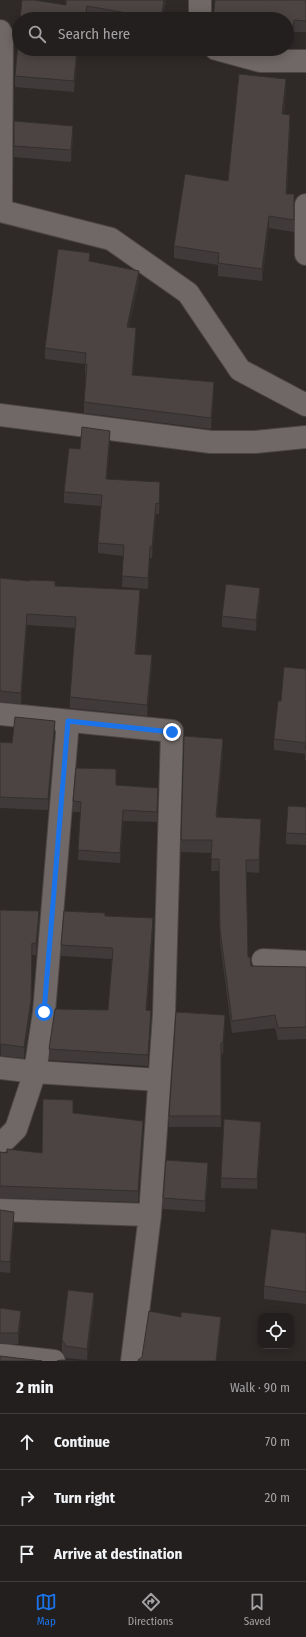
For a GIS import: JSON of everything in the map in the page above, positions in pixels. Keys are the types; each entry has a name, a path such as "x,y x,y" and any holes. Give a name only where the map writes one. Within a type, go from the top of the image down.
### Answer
{"street":[{"path":"200,0 200,12"},
{"path":"0,31 2,35 1,212 111,239 188,293 240,370 306,405"},
{"path":"240,56 260,62 306,62"},
{"path":"306,205 306,254"},
{"path":"0,415 211,442 255,442 306,437"},
{"path":"0,714 172,732 164,1014 150,1215 132,1361"},
{"path":"0,1142 6,1139 16,1129 35,1072 44,1012 68,721"},
{"path":"263,960 306,962"},
{"path":"0,1068 35,1072 159,1080"},
{"path":"0,1210 150,1215"},
{"path":"0,1355 54,1361"}],"building":[{"path":"22,0 34,0 66,5 66,0 164,0 162,12 121,12 87,6 86,12 21,12"},
{"path":"215,0 306,0 306,21 294,20 294,12 214,12"},
{"path":"17,56 76,56 74,81 15,76"},
{"path":"239,74 286,79 282,114 290,115 286,194 294,194 294,220 269,216 262,269 218,263 219,253 174,246 185,174 228,181"},
{"path":"14,121 73,126 71,150 14,146"},
{"path":"58,249 90,253 89,261 139,271 127,327 136,328 132,375 214,382 211,418 84,402 87,364 85,364 86,353 45,348"},
{"path":"82,427 110,431 106,479 160,482 159,504 156,503 152,547 150,547 148,578 122,576 124,545 98,543 102,495 64,492 69,448 80,449"},
{"path":"0,578 30,581 55,581 55,586 140,590 135,654 152,655 147,705 70,697 76,617 27,614 21,693 0,691"},
{"path":"226,584 260,588 256,620 222,616"},
{"path":"284,667 306,669 306,743 274,739 278,701 281,701"},
{"path":"15,717 55,721 48,799 0,797 0,742 12,743"},
{"path":"184,736 223,739 216,817 261,819 259,860 246,860 248,957 250,957 251,966 306,967 306,1027 278,1028 275,1015 232,1021 220,930 219,859 211,859 212,840 181,840"},
{"path":"76,768 116,769 116,785 158,788 157,812 123,810 120,853 78,850 81,802 73,801"},
{"path":"288,806 306,807 306,834 286,833"},
{"path":"0,910 39,911 36,944 32,943 31,1001 24,1047 0,1045"},
{"path":"64,911 105,913 105,916 153,918 146,1010 151,1011 148,1055 49,1049 55,1009 108,1010 113,950 112,948 61,945"},
{"path":"176,1012 225,1015 223,1043 221,1043 221,1116 169,1116"},
{"path":"43,1099 73,1100 73,1113 143,1121 138,1191 0,1186 0,1152 7,1153 7,1149 42,1153"},
{"path":"224,1119 261,1122 257,1179 221,1178"},
{"path":"166,1160 208,1163 205,1201 163,1198"},
{"path":"0,1210 14,1212 10,1262 0,1261"},
{"path":"271,1229 306,1233 306,1292 264,1286"},
{"path":"68,1290 94,1293 87,1349 66,1346 62,1340"},
{"path":"0,1308 21,1311 18,1333 0,1333"},
{"path":"149,1311 181,1317 181,1312 221,1317 216,1361 138,1361 142,1357"},
{"path":"0,1356 42,1361 0,1361"}],"route":[{"path":"44,1012 68,721 172,732"}]}
